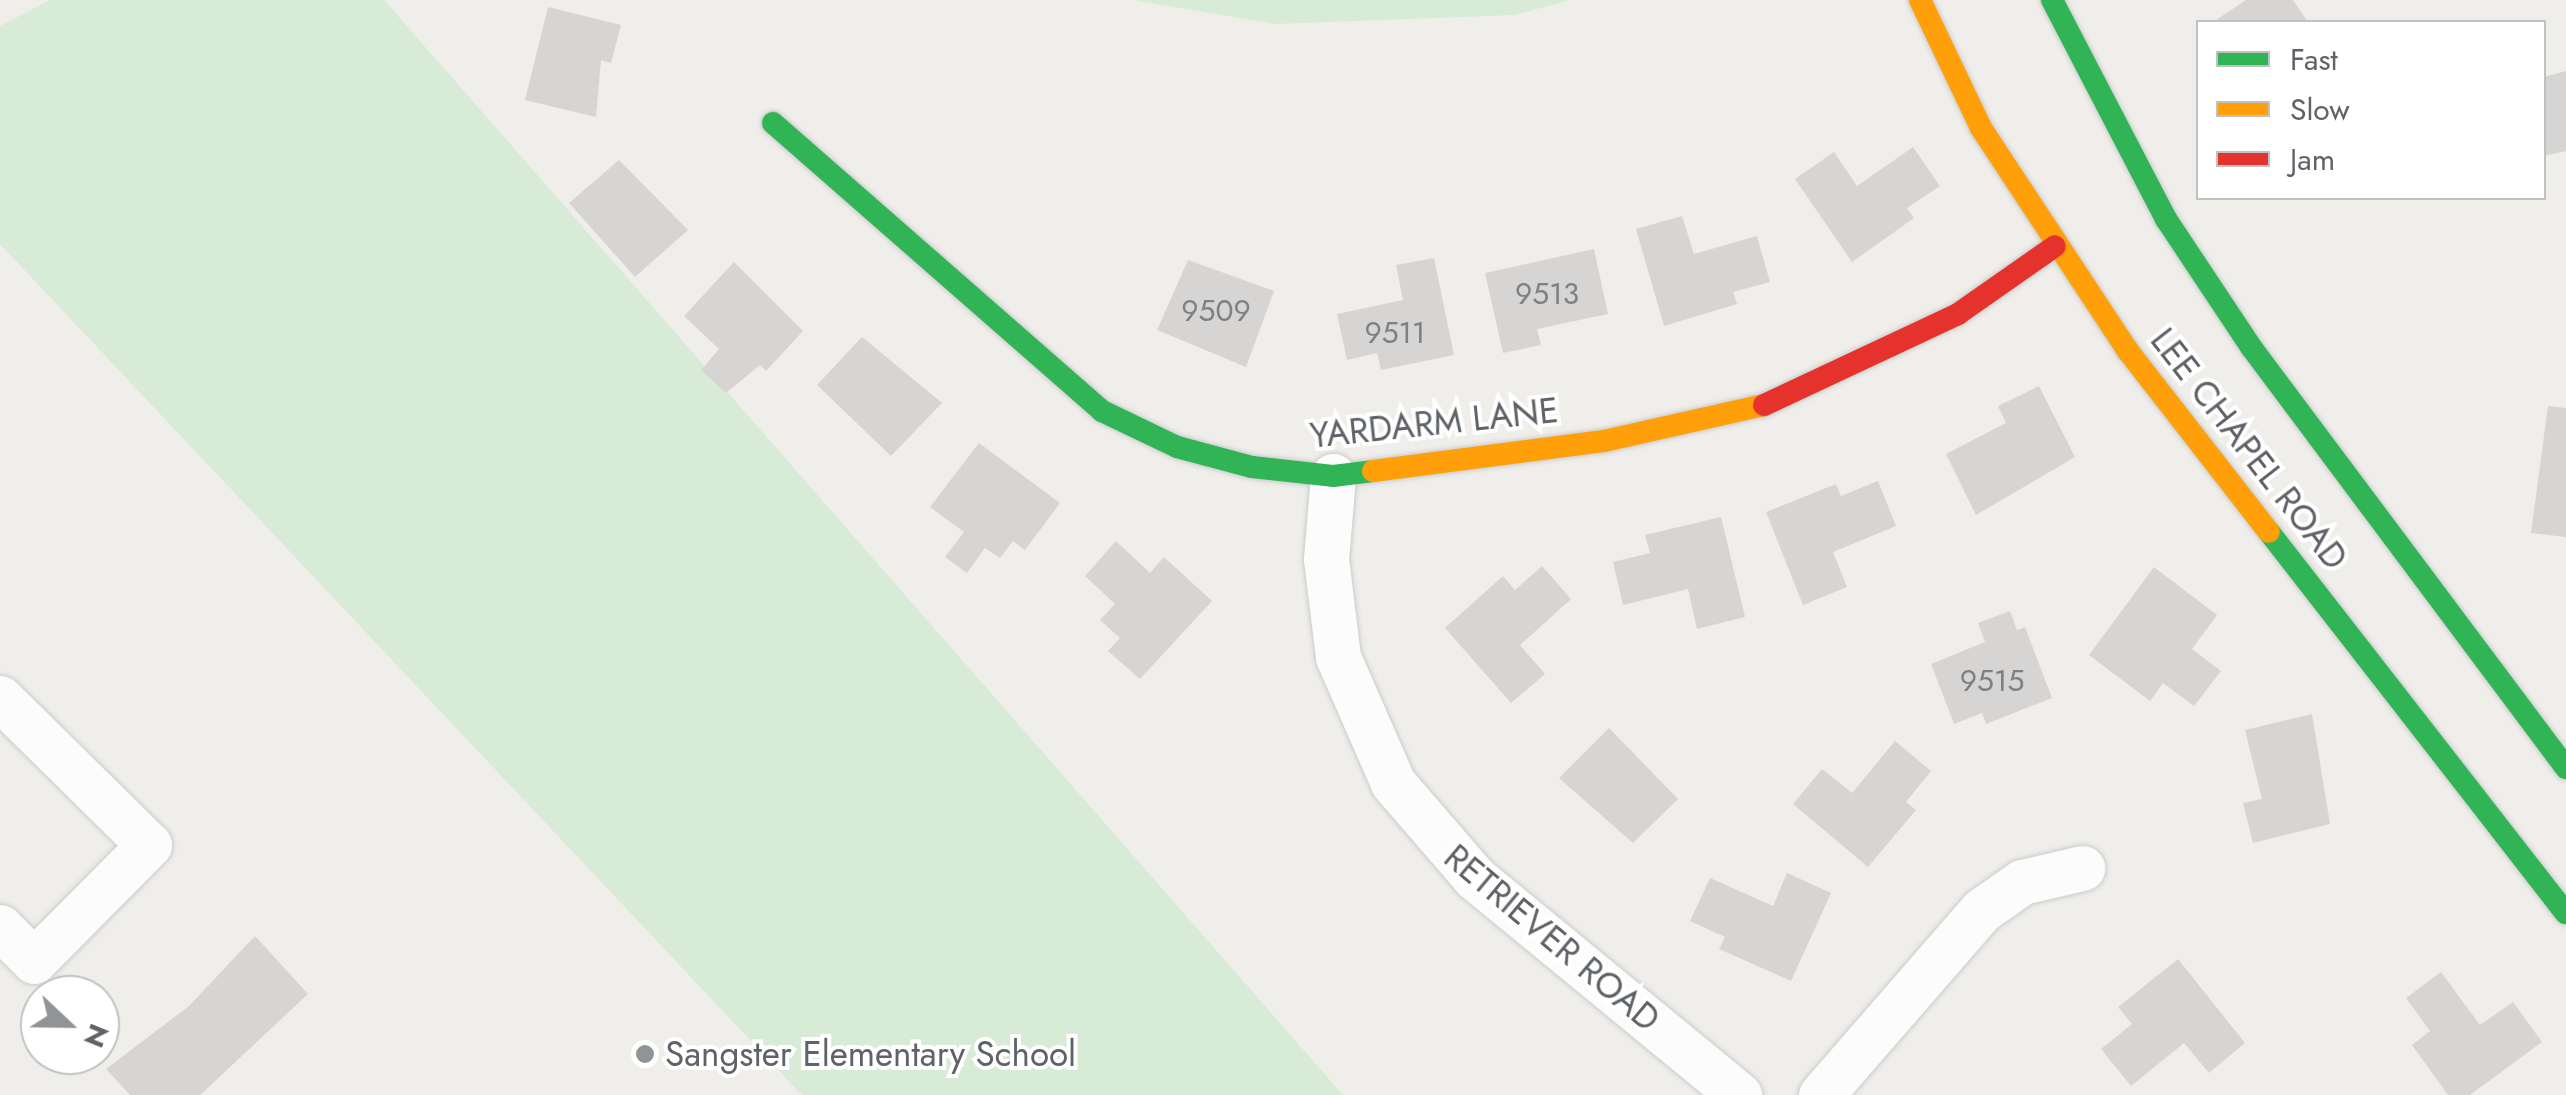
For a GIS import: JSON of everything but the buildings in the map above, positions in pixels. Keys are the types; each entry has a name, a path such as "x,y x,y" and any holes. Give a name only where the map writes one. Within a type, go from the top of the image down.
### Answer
{"main road":[{"name":"LEE CHAPEL ROAD","path":"1920,0 1981,128 2055,246 2215,470 2566,913"},
{"name":"LEE CHAPEL ROAD","path":"2052,0 2166,219 2252,348 2566,768"},
{"name":"YARDARM LANE","path":"773,123 1102,411 1177,447 1252,467 1332,476 1604,440 1781,401 1958,314 2055,246"}],"street":[{"name":"RETRIEVER ROAD","path":"1332,476 1326,559 1335,642 1354,708 1393,783 1475,878 1739,1095"},
{"path":"0,698 149,845 34,961 0,927"},
{"path":"1820,1095 1982,910 2022,882 2082,868"}],"green space":[{"path":"50,0 384,0 1343,1095 802,1095 0,244 0,26"},
{"path":"1133,0 1570,0 1515,15 1275,24"}],"traffic: fast":[{"path":"2052,0 2166,219 2251,347 2566,768"},
{"path":"773,123 1102,411 1177,447 1252,467 1333,476 1373,471"},
{"path":"2269,532 2566,913"}],"traffic: slow":[{"path":"1920,0 1981,128 2128,351 2269,532"},
{"path":"1373,471 1604,441 1764,405"}],"traffic: jam":[{"path":"1764,405 1958,314 2055,246"}],"place":[{"name":"Sangster Elementary School","path":"645,1054"}]}
